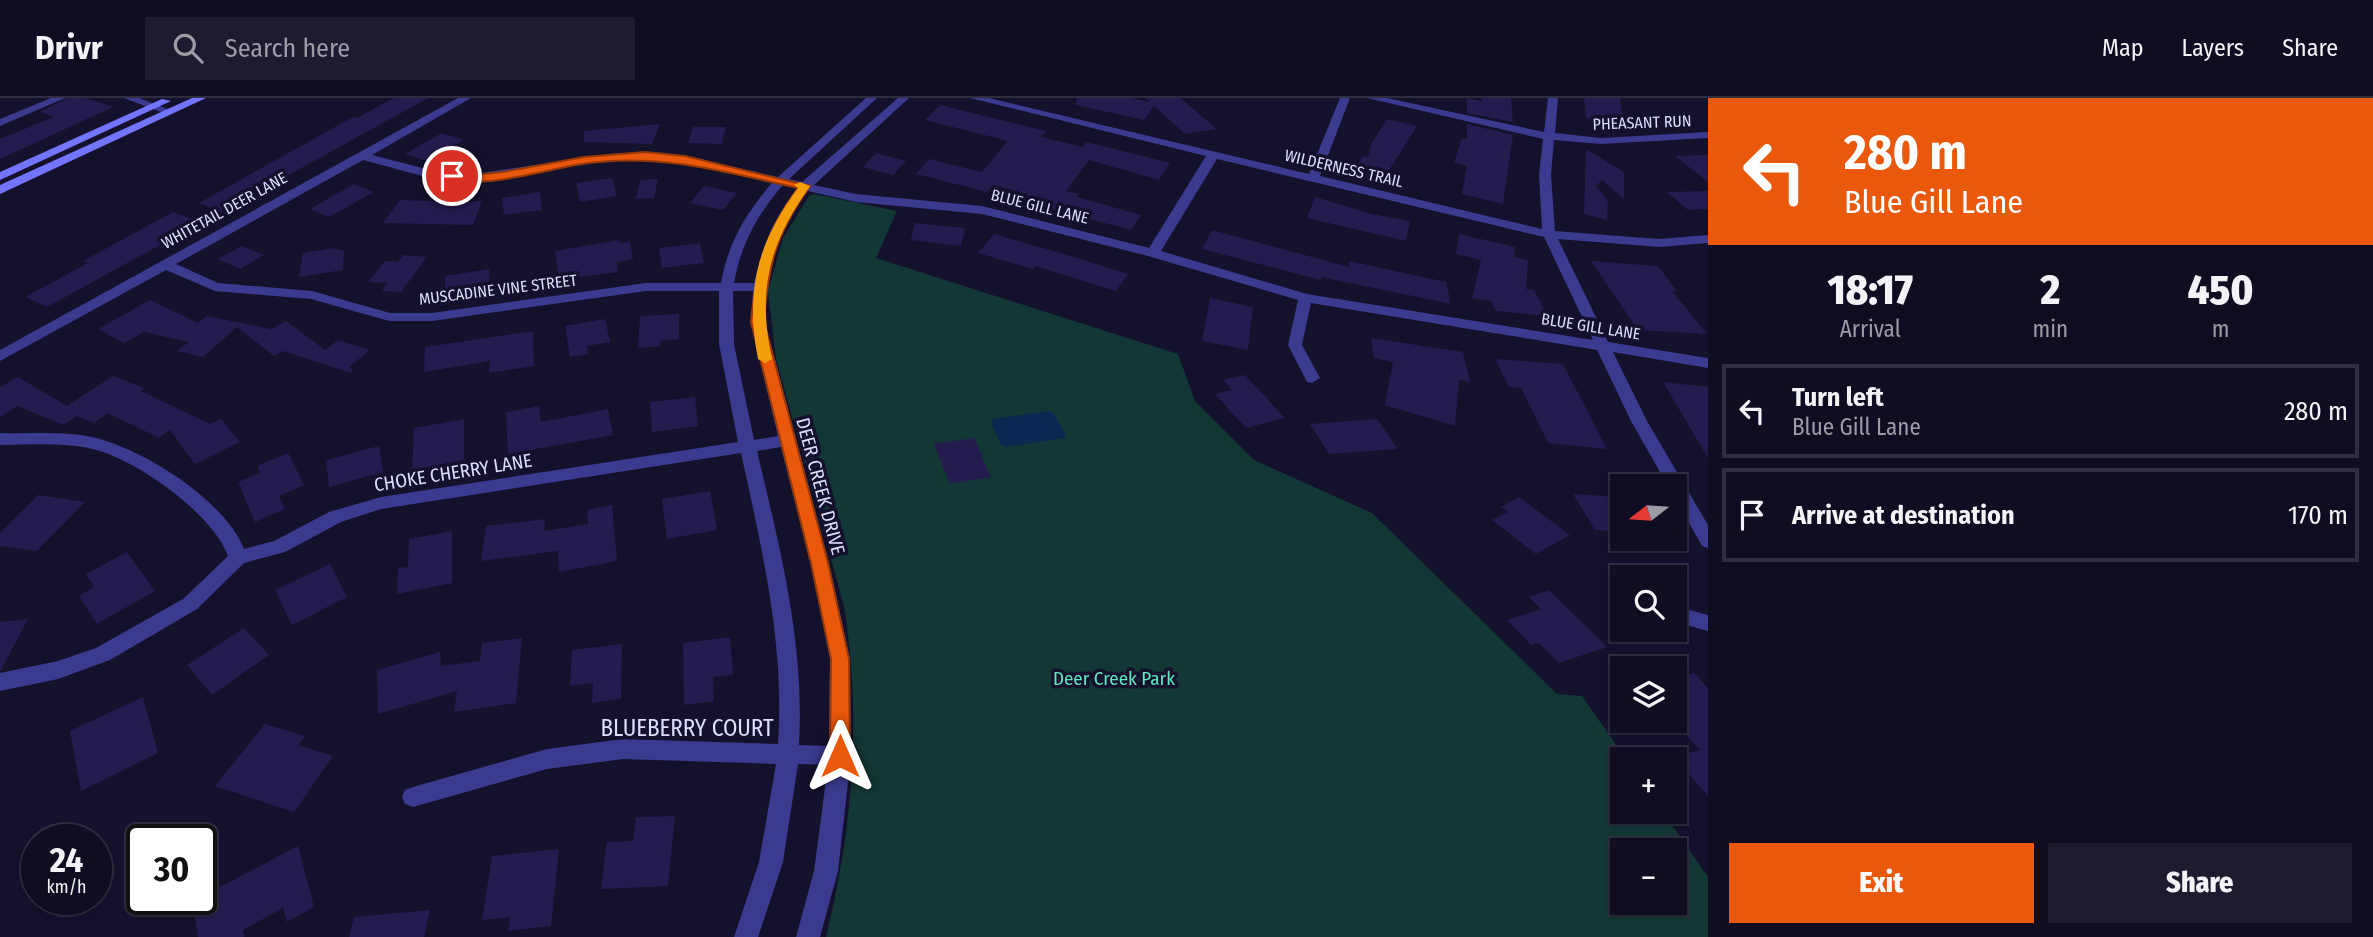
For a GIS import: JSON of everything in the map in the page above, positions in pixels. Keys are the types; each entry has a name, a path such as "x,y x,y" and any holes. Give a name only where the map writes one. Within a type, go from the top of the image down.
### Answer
{"main road":[{"path":"0,176 172,98"},
{"path":"0,190 170,112 192,99"}],"street":[{"path":"0,123 60,98"},
{"path":"129,98 170,112"},
{"name":"WHITETAIL DEER LANE","path":"0,356 466,98"},
{"path":"746,937 772,861 788,754 789,666 775,570 728,366 723,325 727,288 739,240 757,209 781,182 872,98"},
{"name":"DEER CREEK DRIVE","path":"808,937 826,871 840,756 840,659 820,563 758,322 760,287 771,240 785,213 805,186 904,98"},
{"name":"WILDERNESS TRAIL","path":"975,98 1549,234 1659,243 1708,239"},
{"path":"1314,177 1345,98"},
{"name":"PHEASANT RUN","path":"1371,98 1547,136 1601,141 1708,135"},
{"path":"1553,98 1545,175 1549,234 1600,345 1708,541"},
{"name":"BLUE GILL LANE","path":"359,155 430,174 474,178 584,160 645,155 685,159 781,182 885,202 940,204 982,210 1153,253 1305,298 1708,363"},
{"path":"1153,253 1213,155"},
{"name":"MUSCADINE VINE STREET","path":"164,264 215,287 312,295 389,317 432,317 646,287 760,287"},
{"path":"1305,298 1295,345 1312,378"},
{"path":"0,439 84,442 105,446 148,466 212,518 227,534 238,558"},
{"name":"CHOKE CHERRY LANE","path":"0,682 58,670 103,654 190,604 238,558 279,547 335,517 381,503 788,440"},
{"path":"1687,617 1708,623"},
{"name":"BLUEBERRY COURT","path":"413,797 547,759 623,749 840,756"}],"green space":[{"name":"Deer Creek Park","path":"814,194 897,211 876,258 1178,354 1195,401 1254,460 1372,513 1557,694 1582,696 1618,747 1610,747 1610,824 1671,824 1681,838 1610,838 1610,915 1687,915 1687,847 1708,877 1708,937 826,937 843,855 848,813 852,772 853,690 844,606 776,359 768,291 783,238 809,196"}],"water":[{"path":"1049,411 1053,413 1066,435 1064,438 1006,447 1001,445 991,423 993,419"}],"building":[{"path":"67,98 86,98 113,107 0,159 0,139 54,117 40,112"},
{"path":"394,98 428,98 222,212 199,203 353,117 357,118"},
{"path":"1077,98 1130,98 1150,102 1145,98 1180,98 1217,129 1185,134 1154,106 1144,120 1076,105"},
{"path":"1467,98 1482,101 1482,98 1511,98 1513,122 1467,113"},
{"path":"1584,98 1620,98 1624,125 1586,118"},
{"path":"940,105 1046,131 1041,137 1083,147 1086,142 1170,163 1159,180 1089,160 1066,191 1079,194 1077,197 1141,215 1131,230 1044,207 1047,203 1026,198 1028,194 993,185 987,192 916,174 929,159 982,172 1008,141 925,120"},
{"path":"1387,119 1417,126 1384,178 1354,169 1363,156 1368,157 1371,144"},
{"path":"660,124 652,144 584,142 584,131"},
{"path":"1467,124 1513,135 1503,204 1462,194 1467,166 1454,163 1462,138 1467,139"},
{"path":"693,127 726,127 722,144 688,143"},
{"path":"442,133 464,140 427,161 405,154"},
{"path":"1586,149 1624,172 1624,199 1602,180 1596,186 1608,201 1607,220 1584,214"},
{"path":"876,153 906,161 893,175 863,167"},
{"path":"1708,155 1708,182 1675,156"},
{"path":"612,178 617,196 580,202 576,183"},
{"path":"658,179 654,198 636,199 640,180"},
{"path":"354,184 374,192 329,217 310,209"},
{"path":"704,186 737,193 723,210 690,203"},
{"path":"1708,191 1708,209 1688,210 1667,192"},
{"path":"540,192 542,210 504,215 502,198"},
{"path":"1315,197 1372,214 1410,221 1406,241 1307,218"},
{"path":"400,200 482,201 473,225 383,223"},
{"path":"173,212 195,220 177,231 182,233 47,307 25,297 88,263 83,261"},
{"path":"915,223 965,228 961,246 911,240"},
{"path":"1212,230 1349,267 1349,261 1446,282 1451,304 1321,277 1321,280 1202,249"},
{"path":"994,234 1128,274 1116,291 1035,266 1033,269 978,253"},
{"path":"1459,234 1515,247 1514,257 1528,260 1526,289 1534,290 1548,316 1496,311 1491,301 1472,298 1481,260 1456,254"},
{"path":"619,240 620,243 630,242 633,259 617,262 618,272 559,280 555,251"},
{"path":"700,243 704,263 662,268 659,248"},
{"path":"242,246 264,255 240,269 218,259"},
{"path":"333,248 344,251 343,270 299,277 303,253"},
{"path":"403,255 427,257 401,292 382,291 387,283 368,282 385,261 398,262"},
{"path":"1591,261 1658,266 1677,291 1672,291 1707,334 1638,330"},
{"path":"489,269 490,287 445,294 445,276"},
{"path":"1210,298 1253,307 1248,350 1202,341"},
{"path":"150,300 198,323 207,316 271,329 286,321 325,350 338,340 370,350 349,367 353,370 351,373 283,351 274,356 237,327 203,357 177,351 189,342 144,332 124,343 98,329"},
{"path":"679,314 679,339 660,341 660,346 638,348 640,316"},
{"path":"605,319 610,342 587,346 588,354 570,357 565,326"},
{"path":"533,331 534,366 489,373 490,361 424,372 425,347"},
{"path":"1371,338 1463,352 1470,382 1459,380 1455,426 1385,405 1393,362 1374,358"},
{"path":"1495,359 1563,364 1607,449 1548,443 1521,388 1509,387"},
{"path":"1245,375 1285,418 1246,428 1215,394 1232,390 1223,380"},
{"path":"113,376 144,388 141,391 210,424 221,419 240,442 195,464 170,430 159,438 108,413 94,423 77,416 63,425 18,406 0,417 0,387 18,377 67,406"},
{"path":"1663,382 1708,387 1708,458"},
{"path":"695,397 698,426 652,432 650,402"},
{"path":"539,406 541,422 608,409 613,435 508,454 506,412"},
{"path":"464,419 464,460 412,470 414,428"},
{"path":"1377,419 1398,449 1329,454 1310,424"},
{"path":"974,438 991,477 950,484 934,444"},
{"path":"379,446 383,472 329,487 326,460"},
{"path":"288,453 304,485 279,496 285,509 255,522 238,482 260,473 257,466"},
{"path":"710,491 717,530 667,539 662,499"},
{"path":"1573,494 1610,496 1610,531 1595,530"},
{"path":"38,495 85,502 37,551 0,546 0,533"},
{"path":"1519,497 1570,535 1536,554 1492,520 1508,512 1501,507"},
{"path":"612,505 617,561 559,572 558,551 481,561 486,526 545,519 544,531 588,524 587,510"},
{"path":"452,531 452,583 397,594 398,568 408,567 409,539"},
{"path":"127,552 155,591 97,624 79,596 94,587 86,574"},
{"path":"330,564 347,597 292,625 275,590"},
{"path":"1549,590 1607,647 1559,663 1539,643 1531,645 1507,620 1541,609 1529,597"},
{"path":"28,619 1,670 0,670 0,622"},
{"path":"244,628 269,655 212,695 187,665"},
{"path":"730,637 733,675 713,677 714,701 684,705 683,643"},
{"path":"522,638 516,703 454,712 457,691 378,714 377,670 440,652 441,666 480,661 482,643"},
{"path":"622,644 621,699 592,703 593,683 570,686 572,650"},
{"path":"1694,673 1708,688 1708,796 1687,772 1687,754 1700,750 1684,733 1687,733 1687,675"},
{"path":"143,697 158,753 81,791 70,731"},
{"path":"265,724 305,736 298,745 333,756 294,812 215,786"},
{"path":"675,816 668,886 601,889 607,842 633,841 636,817"},
{"path":"298,846 314,907 287,922 283,908 243,930 244,937 198,937 194,915 217,915 217,889"},
{"path":"559,849 551,926 508,931 510,917 482,920 492,856"},
{"path":"430,910 424,937 349,937 354,917"}],"slow traffic":[{"path":"765,359 758,322 760,287 771,240 785,213 805,186 800,185"}],"route":[{"path":"452,176 474,178 503,175 584,160 645,155 685,159 805,186 785,213 771,240 760,287 758,322 820,563 840,659 840,756"}]}
